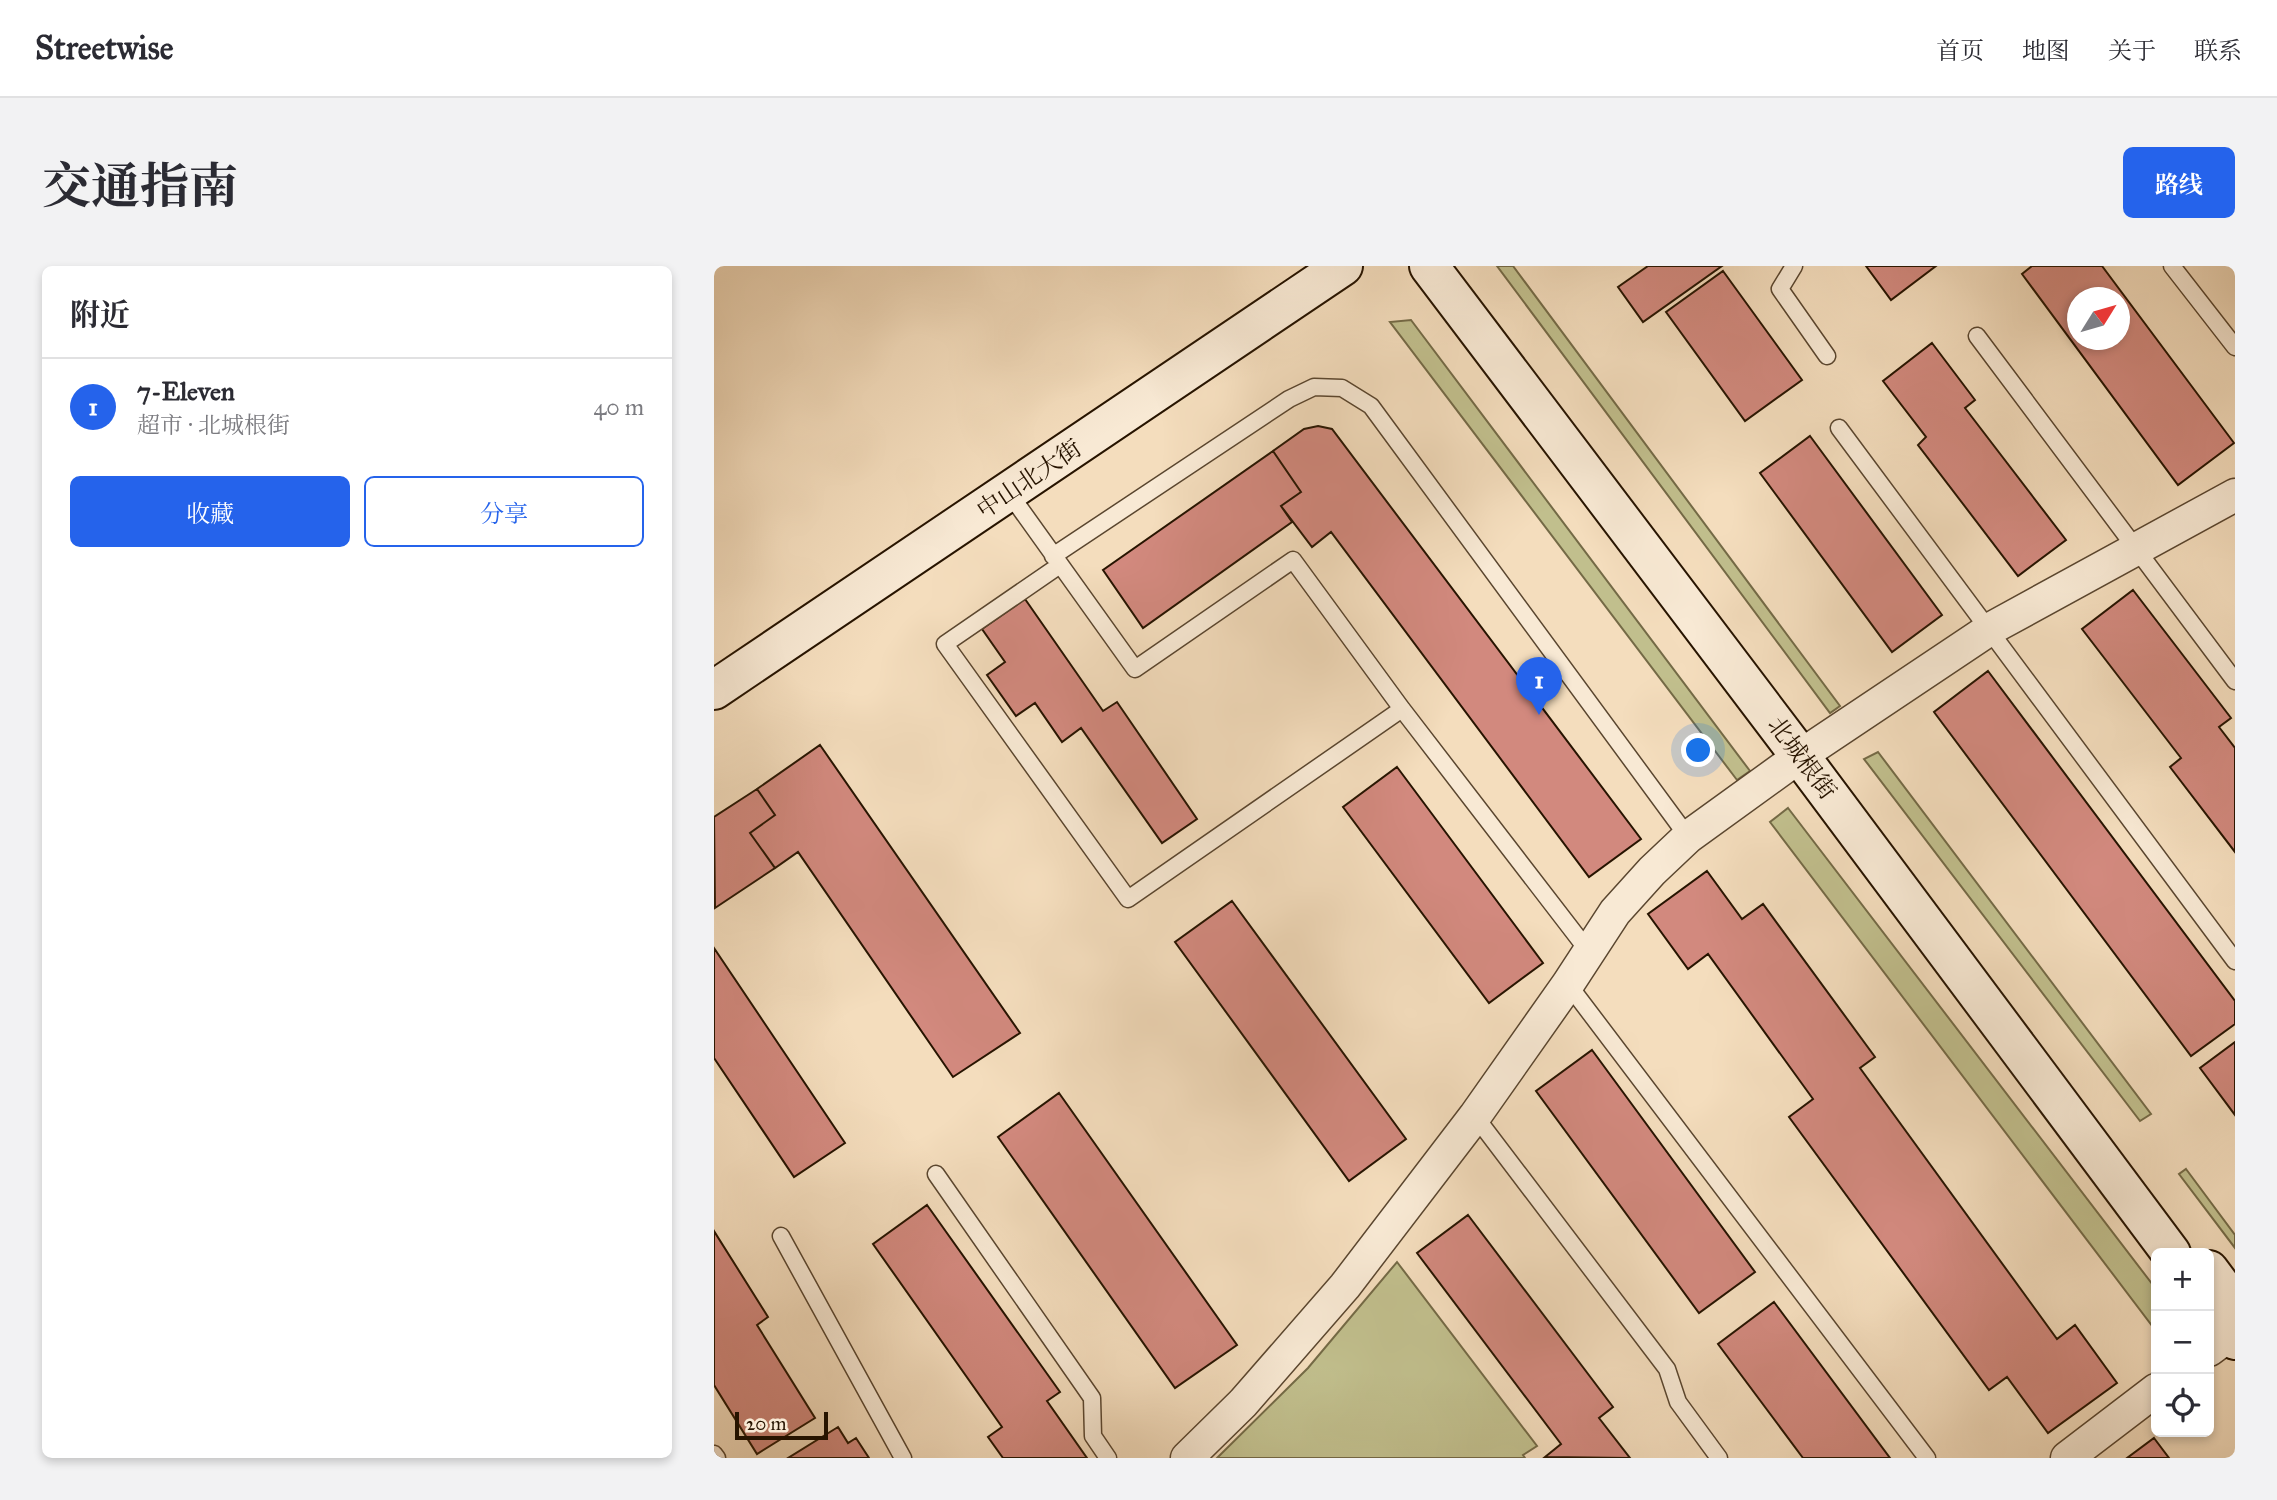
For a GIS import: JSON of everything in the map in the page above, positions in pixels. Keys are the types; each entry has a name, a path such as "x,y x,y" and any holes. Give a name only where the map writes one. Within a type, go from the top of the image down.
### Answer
{"street":[{"name":"中山北大街","path":"714,690 1343,266"},
{"name":"北城根街","path":"1429,266 1809,750 2192,1248"},
{"name":"北城根街","path":"1460,266 2167,1248"},
{"path":"1187,1458 1242,1404 1345,1286 1475,1115 1568,984 1615,912 1688,837 1809,750 1990,629 2235,495"},
{"path":"2214,1288 2225,1327"},
{"path":"2067,1458 2151,1394"}],"lane":[{"path":"1794,266 1780,289 1827,356"},
{"path":"2172,266 2235,347"},
{"path":"1977,336 2235,681"},
{"path":"1402,709 1128,899 945,644 1056,560 1289,399 1314,387 1342,388 1371,406 1688,837"},
{"path":"1839,428 2235,961"},
{"path":"1009,493 1135,669 1293,560 1402,709 1589,952"},
{"path":"1568,984 1927,1458"},
{"path":"1475,1115 1667,1369 1678,1402 1719,1458"},
{"path":"936,1174 1092,1398 1093,1436 1108,1458"},
{"path":"781,1236 903,1458"}],"shaded area":[{"path":"1497,266 1513,266 1840,706 1830,713"},
{"path":"1411,320 1750,771 1737,780 1390,322"},
{"path":"1878,752 2151,1114 2140,1121 1864,759"},
{"path":"1788,808 2151,1282 2151,1324 1770,822"},
{"path":"2186,1169 2235,1235 2235,1248 2179,1174"},
{"path":"1397,1262 1537,1446 1523,1455 1525,1458 1217,1458 1308,1368"}],"building":[{"path":"1648,266 1722,266 1643,322 1618,287"},
{"path":"1866,266 1936,266 1891,300"},
{"path":"2032,266 2102,266 2118,287 2067,287 2067,335 2022,274"},
{"path":"1723,271 1802,380 1745,421 1666,312"},
{"path":"2130,304 2234,443 2178,485 2078,350 2130,350"},
{"path":"1932,343 1975,400 1965,408 2066,540 2018,576 1918,445 1926,437 1883,381"},
{"path":"1318,426 1332,429 1641,839 1589,877 1331,532 1312,547 1281,506 1301,492 1273,451 1304,429"},
{"path":"1810,436 1942,615 1892,652 1760,473"},
{"path":"1273,451 1301,492 1281,506 1292,522 1143,628 1103,570"},
{"path":"2133,590 2231,718 2219,727 2235,748 2235,852 2170,767 2181,758 2082,629"},
{"path":"1025,599 1103,711 1117,702 1197,819 1162,843 1081,728 1062,742 1035,703 1016,716 987,675 1005,662 982,629"},
{"path":"1988,671 2235,1001 2235,1024 2191,1056 1934,712"},
{"path":"820,745 1020,1033 953,1077 798,852 775,868 750,833 775,815 757,789"},
{"path":"1397,767 1543,963 1489,1003 1343,807"},
{"path":"757,789 775,815 750,833 775,868 715,908 714,817"},
{"path":"1707,871 1742,919 1763,904 1875,1057 1860,1068 2057,1339 2075,1325 2117,1383 2048,1433 2007,1377 1989,1390 1789,1117 1813,1099 1708,954 1688,969 1648,914"},
{"path":"1232,901 1406,1139 1349,1181 1175,942"},
{"path":"714,948 845,1143 794,1177 714,1058"},
{"path":"2235,1042 2235,1115 2200,1068"},
{"path":"1592,1050 1755,1272 1699,1313 1536,1091"},
{"path":"1059,1093 1237,1345 1175,1388 998,1137"},
{"path":"927,1205 1060,1392 1047,1401 1087,1458 1003,1458 988,1437 1002,1427 873,1244"},
{"path":"1468,1215 1613,1407 1599,1418 1630,1458 1545,1457 1561,1444 1417,1253"},
{"path":"714,1231 768,1317 757,1325 815,1418 757,1454 714,1385"},
{"path":"1774,1302 1890,1458 1803,1458 1718,1344"},
{"path":"838,1427 848,1443 856,1438 869,1458 788,1458"},
{"path":"2154,1438 2169,1458 2127,1458"}],"place":[{"name":"7-Eleven","path":"1539,715"}]}
